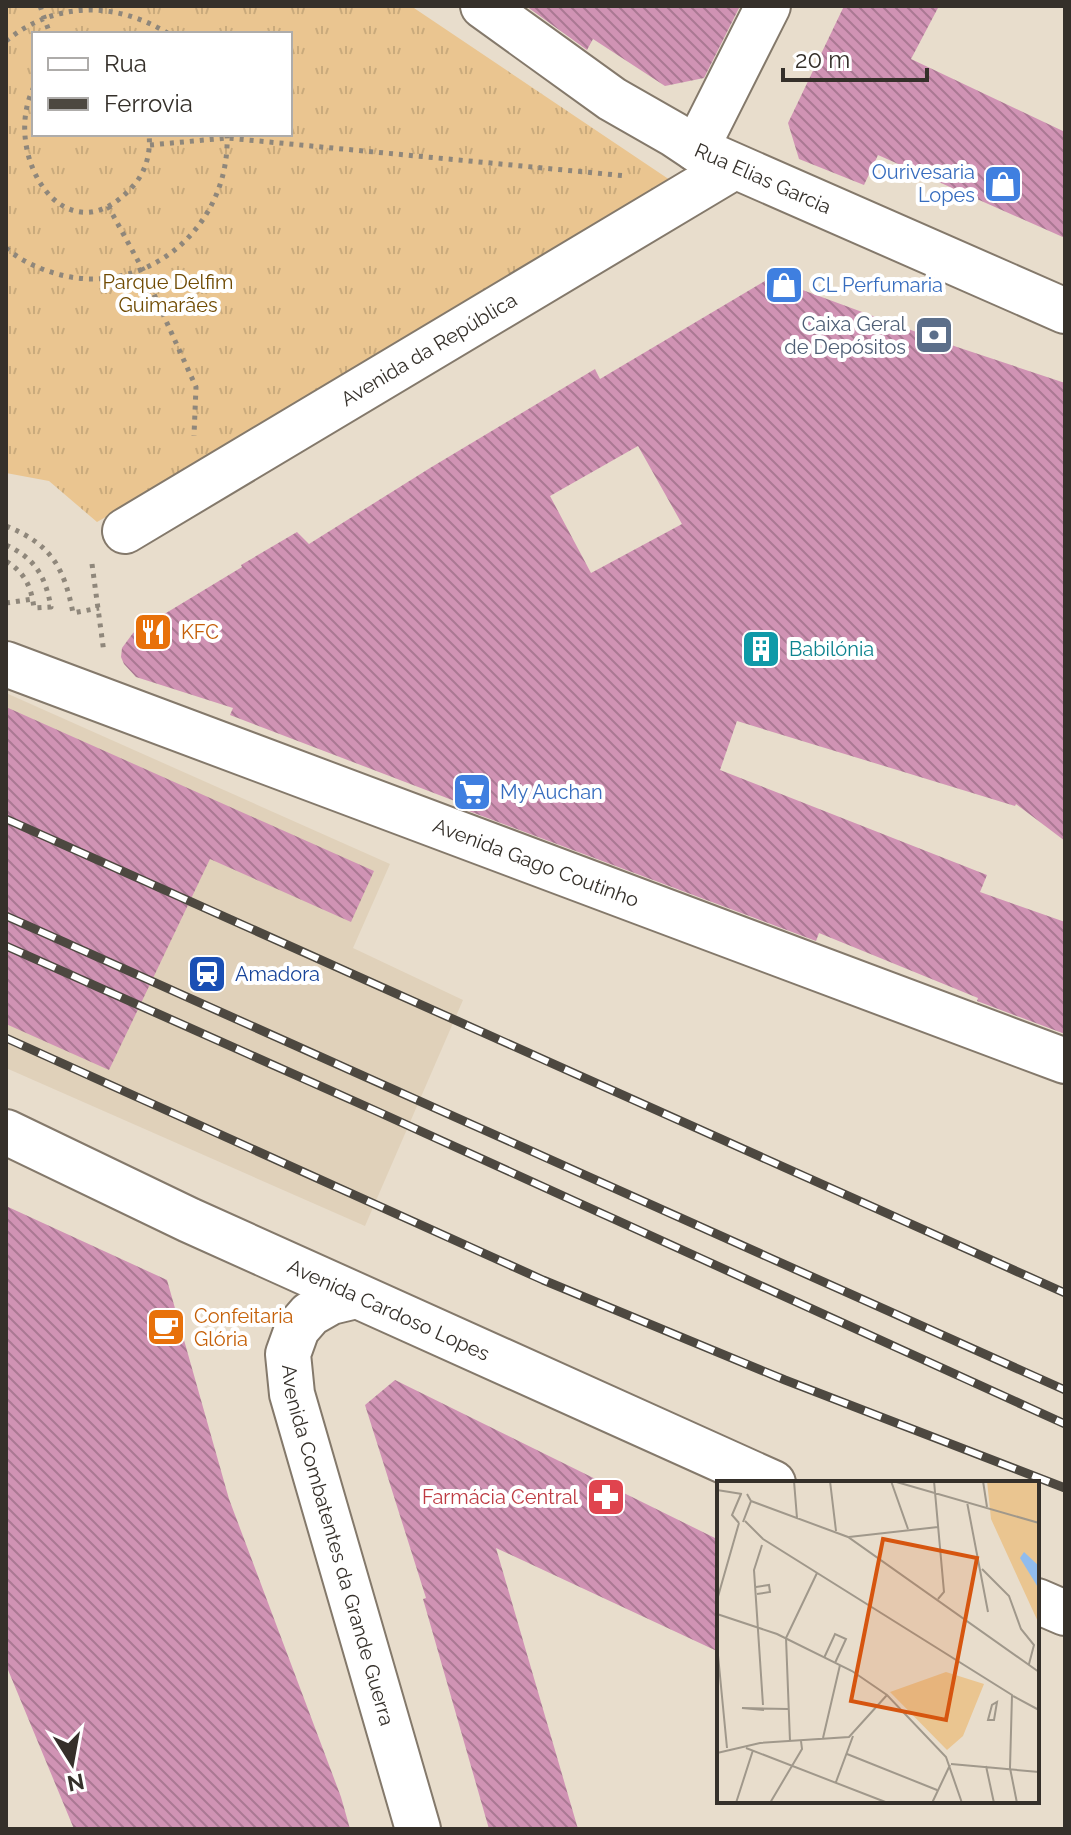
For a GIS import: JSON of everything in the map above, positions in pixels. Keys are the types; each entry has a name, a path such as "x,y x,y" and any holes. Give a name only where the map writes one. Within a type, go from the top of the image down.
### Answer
{"street":[{"name":"Rua Elias Garcia","path":"483,6 612,99 715,158 1065,311"},
{"path":"715,158 768,6"},
{"name":"Avenida da República","path":"125,531 199,488 715,158"},
{"name":"Avenida Gago Coutinho","path":"6,664 1065,1061"},
{"name":"Avenida Cardoso Lopes","path":"6,1132 189,1220 769,1481"},
{"name":"Avenida Combatentes da Grande Guerra","path":"356,1296 331,1302 310,1314 297,1329 288,1354 292,1394 418,1829"},
{"path":"1039,1602 1065,1613"}],"path":[{"path":"40,6 49,32"},
{"path":"6,41 18,31 44,19 71,11 100,9 128,15 166,32"},
{"path":"19,104 32,89"},
{"path":"49,204 60,210 85,212 108,206 125,196 146,164 149,136"},
{"path":"150,145 227,136 638,177"},
{"path":"6,248 43,270 76,279 110,279 143,270 178,248 206,217 223,179 227,136"},
{"path":"108,206 143,270 196,387 193,468 199,488"},
{"path":"6,526 22,533 48,552 65,579 73,613 99,608"},
{"path":"89,695 105,654 90,550 125,531"},
{"path":"6,545 39,569 51,607 34,608 31,589 23,574 6,561"},
{"path":"6,603 33,599"}],"shaded area":[{"name":"Amadora","path":"6,693 390,864 353,948 463,1000 365,1226 6,1068"}],"green space":[{"name":"Parque Delfim Guimarães","path":"6,6 411,6 670,180 193,468 97,522 49,481 6,473"}],"building":[{"path":"526,6 740,6 704,78 665,86 593,39 587,50"},
{"path":"844,6 939,6 911,59 1065,132 1065,238 878,155 864,185 799,159 788,123"},
{"path":"770,278 1065,383 1065,841 1016,804 737,721 720,770 987,875 980,892 1065,922 1065,1034 977,1001 978,998 819,933 816,941 458,807 460,803 230,715 233,708 136,677 124,664 122,648 133,633 241,565 297,532 309,544 595,369 600,379","holes":["638,446 682,524 591,573 550,496"]},
{"path":"6,707 374,871 351,922 210,859 109,1070 6,1024"},
{"path":"6,1206 167,1280 229,1499 341,1797 350,1829 74,1829 6,1665"},
{"path":"395,1380 717,1539 717,1651 496,1548 578,1829 489,1829 423,1599 426,1598 365,1405"}],"railway":[{"path":"6,819 1065,1293"},
{"path":"6,916 1065,1390"},
{"path":"6,946 1065,1424"},
{"path":"6,1038 543,1280 785,1380 1065,1488"}],"place":[{"name":"Ourivesaria Lopes","path":"1003,184"},
{"name":"CL Perfumaria","path":"784,285"},
{"name":"Caixa Geral de Depósitos","path":"934,335"},
{"name":"KFC","path":"153,632"},
{"name":"Babilónia","path":"761,649"},
{"name":"My Auchan","path":"472,792"},
{"name":"Amadora","path":"207,974"},
{"name":"Confeitaria Glória","path":"166,1327"},
{"name":"Farmácia Central","path":"606,1497"}]}
